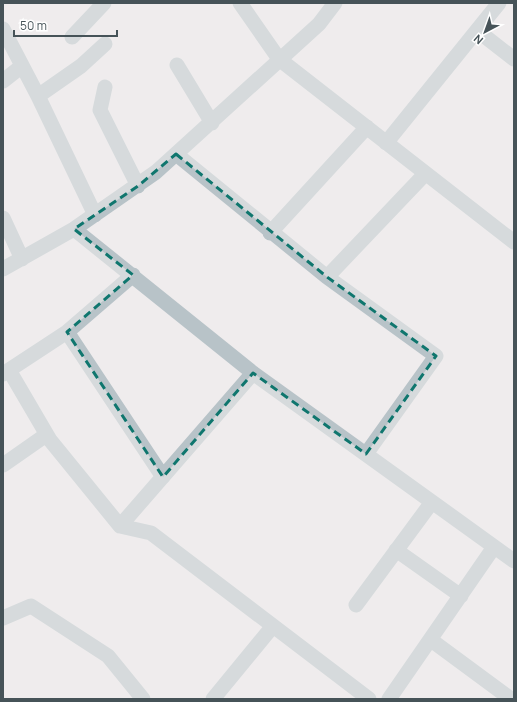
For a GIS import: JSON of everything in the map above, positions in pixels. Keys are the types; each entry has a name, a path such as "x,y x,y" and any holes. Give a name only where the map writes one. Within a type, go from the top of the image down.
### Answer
{"street":[{"path":"72,37 104,3"},
{"path":"240,3 279,59 514,242"},
{"path":"3,270 74,229 138,186 212,123 279,59 319,24 335,3"},
{"path":"386,143 478,31 499,3"},
{"path":"3,29 38,96 95,215"},
{"path":"478,31 514,59"},
{"path":"38,96 81,66 105,44"},
{"path":"177,65 212,123"},
{"path":"3,81 22,66"},
{"path":"105,87 100,110 138,186"},
{"path":"270,233 367,127"},
{"path":"176,154 270,233 326,277 436,356 366,454"},
{"path":"326,277 425,174"},
{"path":"3,218 22,259"},
{"path":"74,229 253,373 514,561"},
{"path":"133,276 66,332 6,372 46,434 120,526 151,533 369,699"},
{"path":"66,332 163,477"},
{"path":"120,526 253,373"},
{"path":"3,465 46,434"},
{"path":"356,605 432,502"},
{"path":"389,699 494,547"},
{"path":"396,550 461,596"},
{"path":"4,614 31,606 108,656 144,699"},
{"path":"213,699 273,626"},
{"path":"431,640 511,699"}],"highlighted area":[{"path":"176,154 327,277 436,356 366,454 253,373 163,477 67,332 133,275 74,229 138,186"}]}
